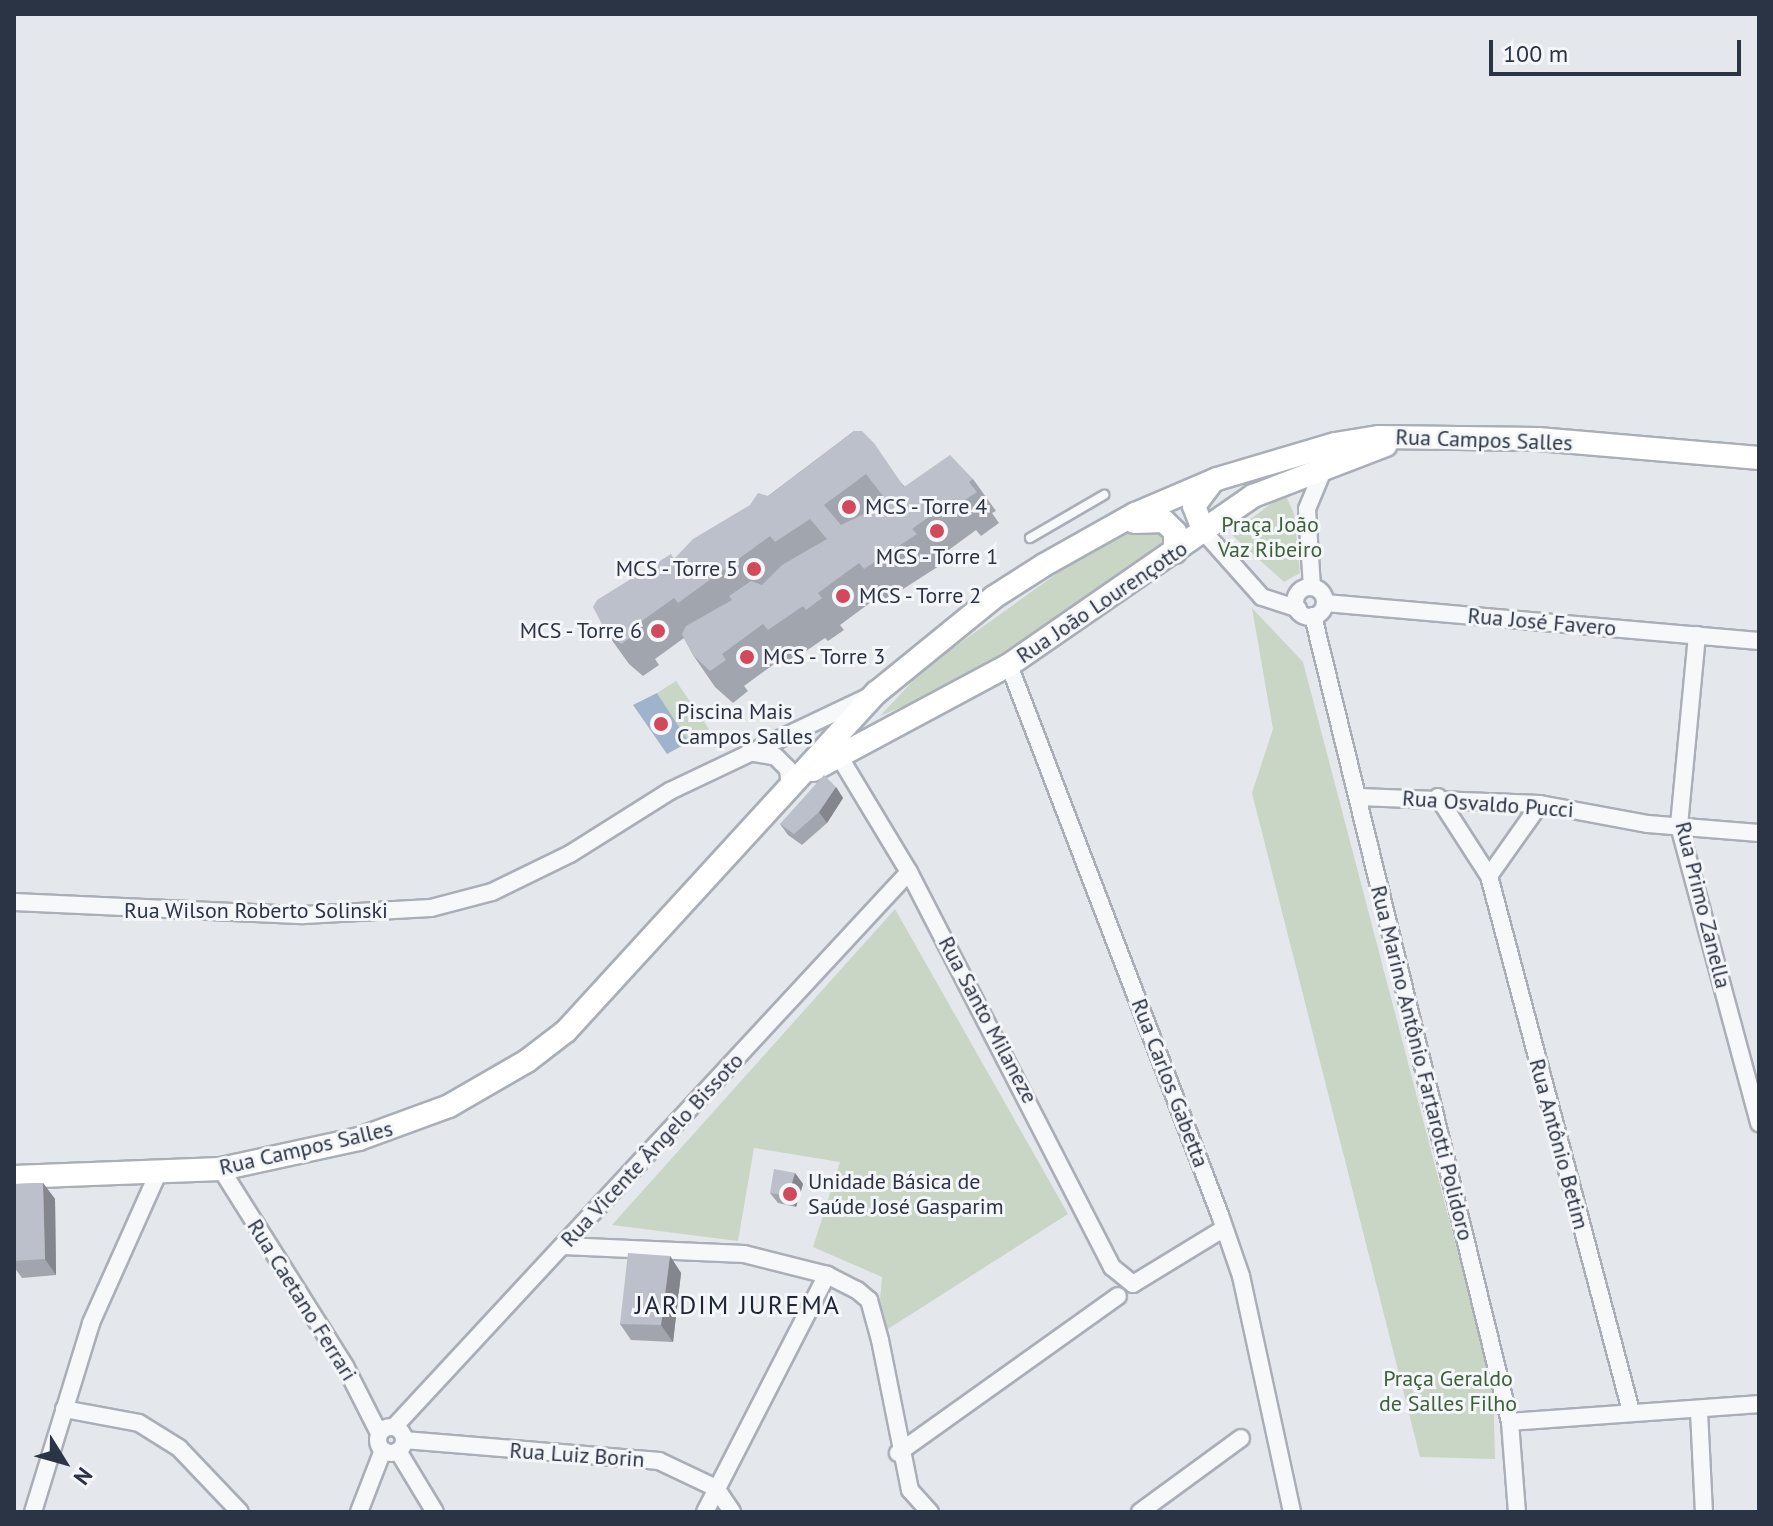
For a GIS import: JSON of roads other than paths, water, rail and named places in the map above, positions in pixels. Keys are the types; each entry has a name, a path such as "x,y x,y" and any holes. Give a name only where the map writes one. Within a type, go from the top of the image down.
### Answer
{"main road":[{"name":"Rua Campos Salles","path":"14,1177 221,1169 387,1132 449,1106 527,1061 566,1031 876,693 994,597 1106,529 1217,479 1355,440 1409,436 1538,439 1759,458"},
{"name":"Rua João Lourençotto","path":"794,783 1009,665 1253,496 1409,436"},
{"path":"1258,466 1286,481"},
{"path":"1204,532 1194,506 1217,479"},
{"path":"1106,529 1143,519 1164,521 1175,532 1175,552"},
{"name":"Rua Campos Salles","path":"839,756 856,727 928,651"}],"street":[{"path":"1204,532 1262,597 1305,612 1325,603 1312,587 1307,509 1324,468"},
{"path":"1286,481 1307,509"},
{"path":"1305,612 1298,593 1312,587"},
{"name":"Rua José Favero","path":"1325,603 1759,641"},
{"name":"Rua Marino Antônio Fartarotti Polidoro","path":"1305,612 1359,797 1510,1422 1517,1512"},
{"name":"Rua Primo Zanella","path":"1697,635 1679,826 1759,1123"},
{"name":"Rua Carlos Gabetta","path":"1009,665 1241,1276 1292,1512"},
{"name":"Rua Wilson Roberto Solinski","path":"14,902 304,915 431,908 492,892 518,880 749,752 876,693"},
{"path":"749,752 776,757 788,769 794,783"},
{"name":"Rua Santo Milaneze","path":"839,756 909,872 1112,1267 1133,1284 1223,1229"},
{"name":"Rua Osvaldo Pucci","path":"1359,797 1438,797 1540,804 1679,826 1759,833"},
{"name":"Rua Antônio Betim","path":"1438,797 1489,876 1631,1411"},
{"path":"1489,876 1540,804"},
{"name":"Rua Vicente Ângelo Bissoto","path":"359,1512 392,1440 563,1246 909,872"},
{"name":"Rua Caetano Ferrari","path":"221,1169 435,1512"},
{"path":"51,1512 35,1506 91,1323 158,1173"},
{"path":"563,1246 744,1254 827,1275 869,1300 901,1428 898,1453 910,1490 930,1512"},
{"path":"705,1512 827,1275"},
{"path":"898,1453 1118,1296"},
{"path":"1510,1422 1631,1411 1699,1411 1759,1404"},
{"path":"64,1409 139,1423 179,1448 240,1512"},
{"path":"1699,1411 1704,1512"},
{"path":"1140,1512 1241,1438"},
{"name":"Rua Luiz Borin","path":"392,1440 659,1461 716,1488"},
{"path":"716,1488 732,1512"}],"lane":[{"path":"1030,538 1104,495"}],"water":[{"name":"Piscina Mais Campos Salles","path":"657,693 689,742 667,754 633,705"}],"place":[{"name":"MCS - Torre 4","path":"849,507"},
{"name":"MCS - Torre 1","path":"937,531"},
{"name":"MCS - Torre 5","path":"754,569"},
{"name":"MCS - Torre 2","path":"843,596"},
{"name":"MCS - Torre 6","path":"658,631"},
{"name":"MCS - Torre 3","path":"747,657"},
{"name":"Piscina Mais Campos Salles","path":"661,724"},
{"name":"Unidade Básica de Saúde José Gasparim","path":"790,1194"}],"district":[{"name":"JARDIM JUREMA","path":"738,1305"}],"park label":[{"name":"Praça João Vaz Ribeiro","path":"1270,536"},
{"name":"Praça Geraldo de Salles Filho","path":"1448,1390"}]}
